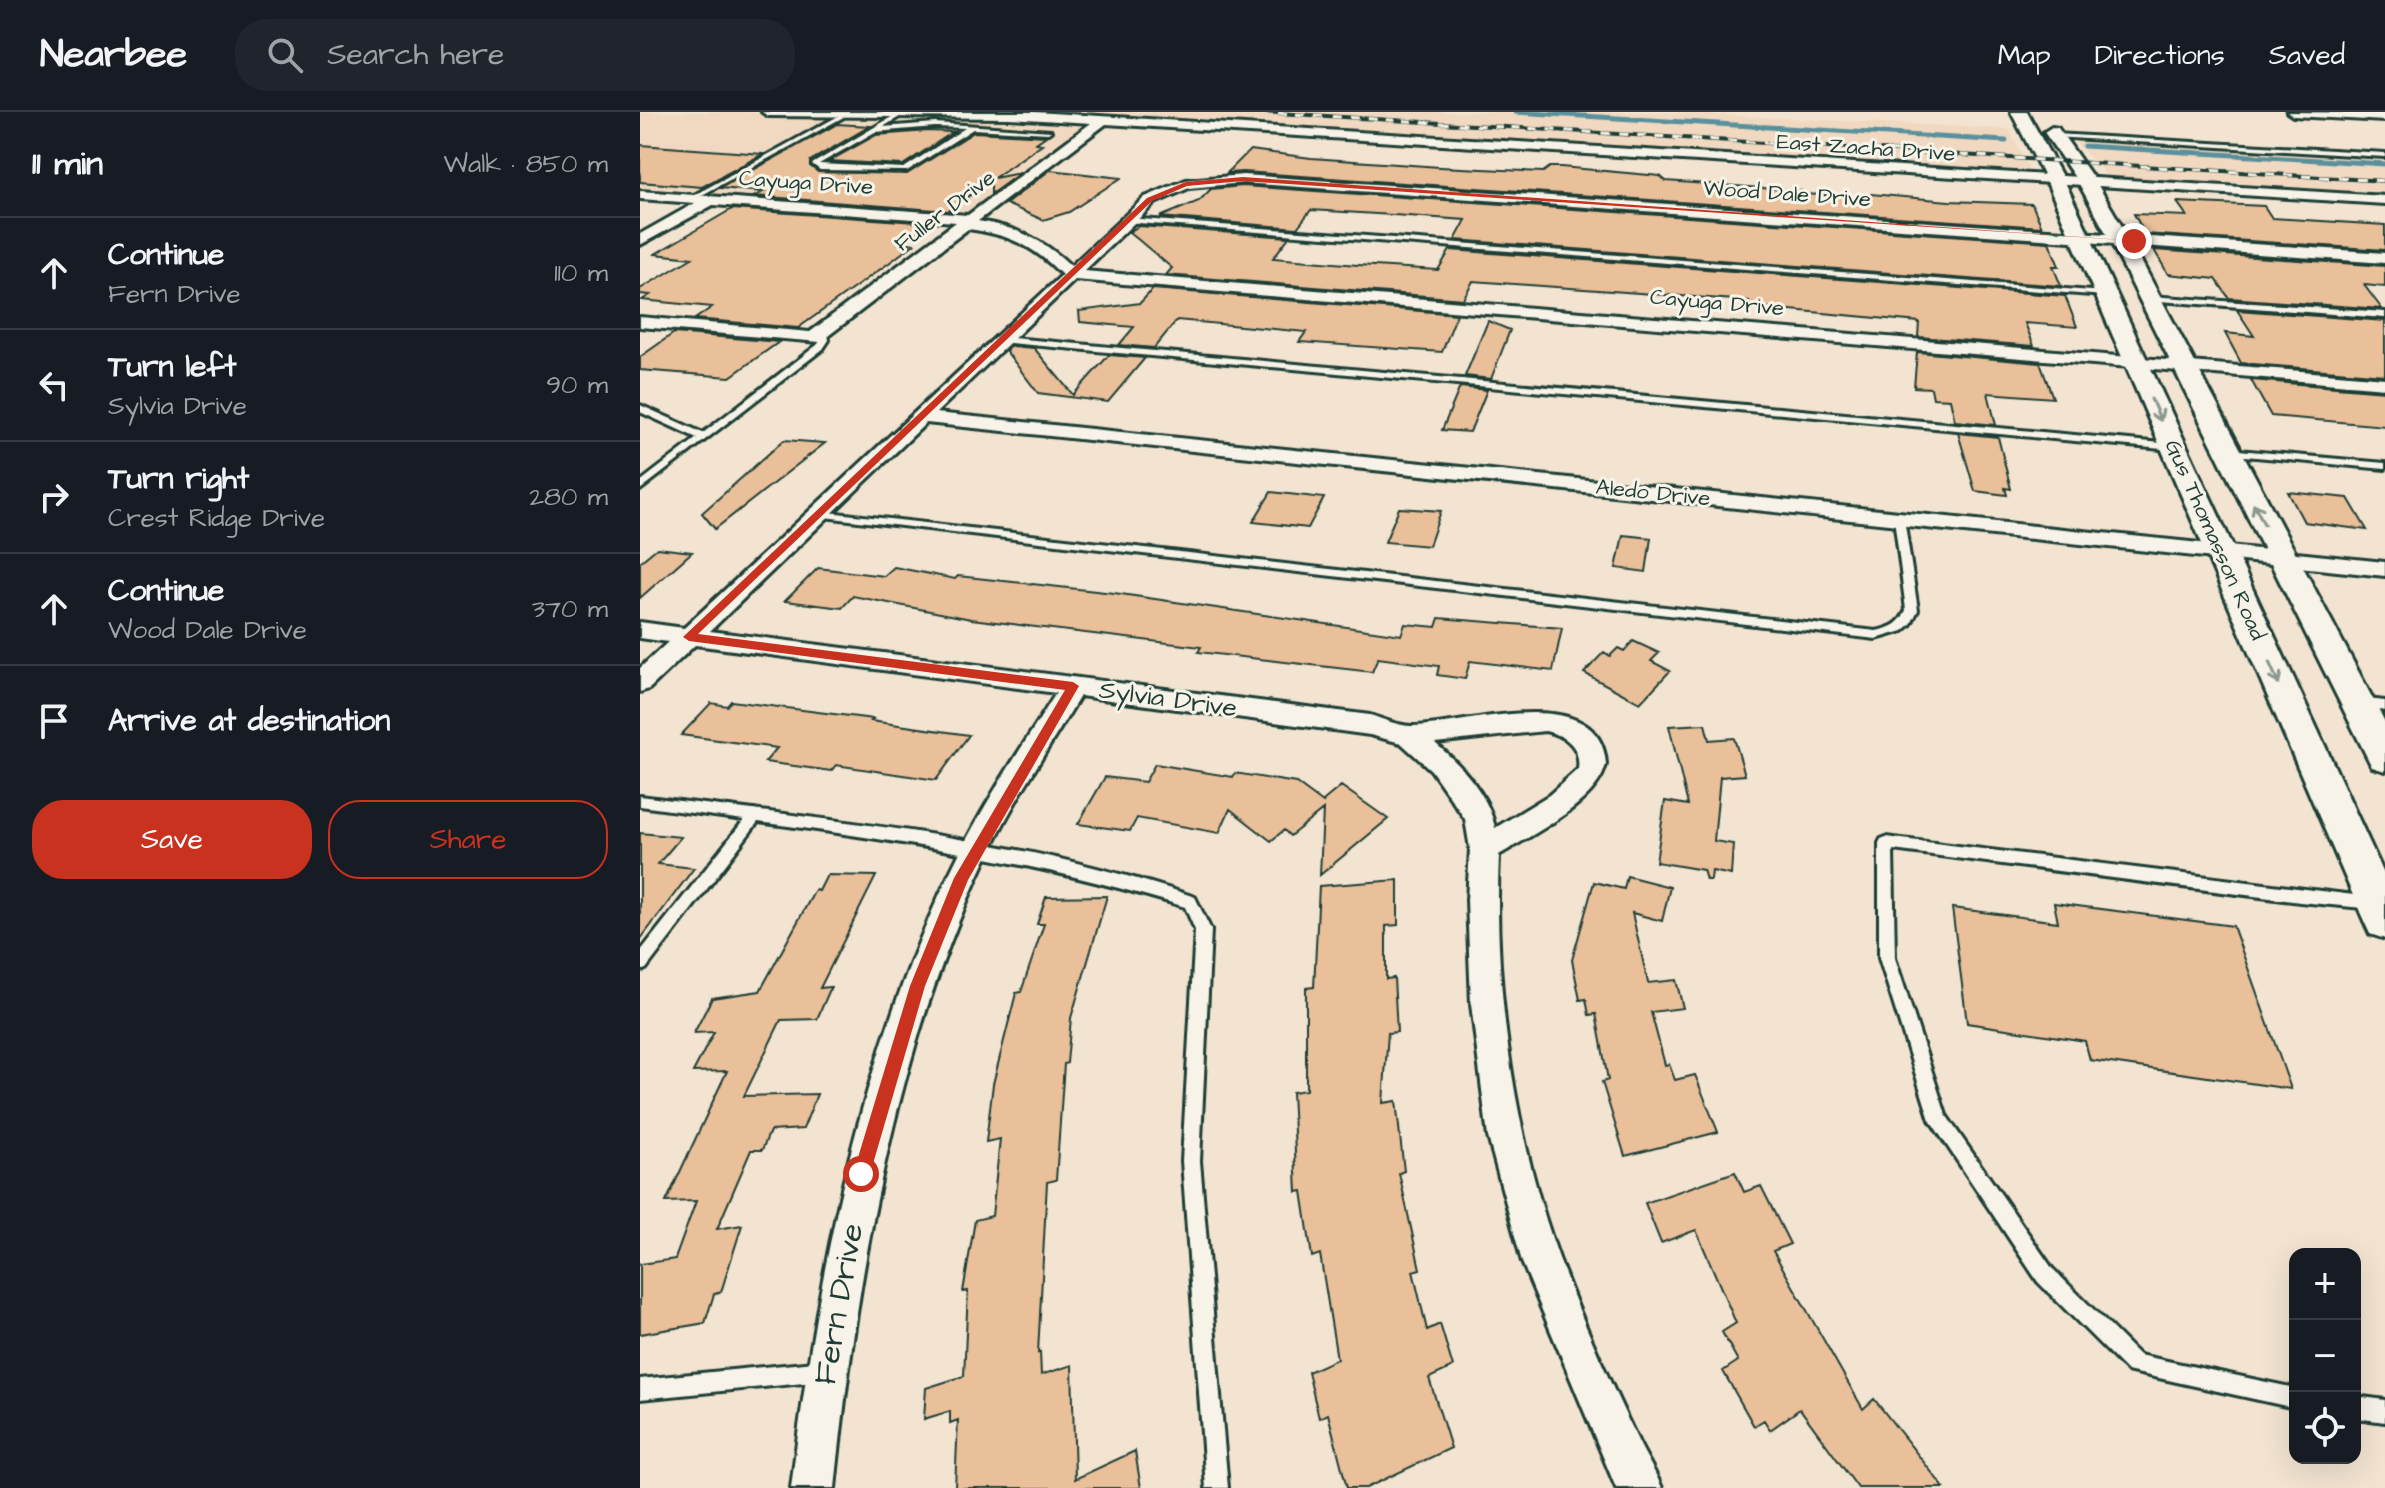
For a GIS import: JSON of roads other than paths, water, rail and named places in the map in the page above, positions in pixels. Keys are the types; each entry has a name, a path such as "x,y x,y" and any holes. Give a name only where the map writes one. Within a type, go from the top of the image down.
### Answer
{"main road":[{"path":"2019,112 2063,164"},
{"path":"2040,112 2063,164"},
{"name":"Gus Thomasson Road","path":"2063,164 2080,237 2134,362 2378,894"},
{"name":"Gus Thomasson Road","path":"2063,164 2120,240 2385,757"}],"street":[{"name":"East Zacha Drive","path":"768,112 969,113 2063,164 2385,200"},
{"path":"2293,112 2385,117"},
{"name":"Fuller Drive","path":"819,336 966,221 1103,120"},
{"name":"Wood Dale Drive","path":"640,683 1128,220 1150,200 1186,184 1243,179 2385,258"},
{"name":"Cayuga Drive","path":"640,195 966,221 1008,229 1053,256 1071,275 2385,383"},
{"path":"640,240 711,200"},
{"path":"1053,256 1082,254 1099,247"},
{"path":"640,322 819,336"},
{"name":"Aledo Drive","path":"920,417 2385,569"},
{"name":"Sylvia Drive","path":"640,630 1370,725 1410,736 1545,721 1567,726 1583,736 1593,756 1591,772 1579,787 1485,849 1479,818 1462,789 1441,763 1410,736"},
{"name":"Fern Drive","path":"813,1488 825,1371 861,1174 918,986 961,878 1073,686"},
{"path":"1485,849 1482,900 1487,1004 1506,1137 1541,1262 1625,1461 1640,1488"}],"lane":[{"path":"903,113 815,164 820,168 905,170 972,127"},
{"path":"691,199 846,114"},
{"path":"874,130 935,125 1048,131"},
{"path":"2063,164 2385,155"},
{"path":"1128,220 2105,294"},
{"path":"2149,298 2385,315"},
{"path":"640,487 820,347 825,340 819,336"},
{"path":"1002,340 2173,447"},
{"path":"640,408 704,437"},
{"path":"2227,452 2385,466"},
{"path":"819,514 1876,635 1895,632 1908,622 1912,610 1899,518"},
{"path":"2355,702 2385,706"},
{"path":"640,801 976,849 1117,878 1190,902 1203,930 1191,1161 1217,1488"},
{"path":"640,964 755,816"},
{"path":"2289,1397 2134,1364 2045,1275 1939,1120 1887,958 1886,843 2300,896 2378,894"},
{"path":"640,1389 825,1371"},
{"path":"2361,1408 2385,1411"}],"waterway":[{"path":"1515,112 2006,141"},
{"path":"2084,146 2385,164"}],"railway":[{"path":"1260,112 2385,181"}]}
